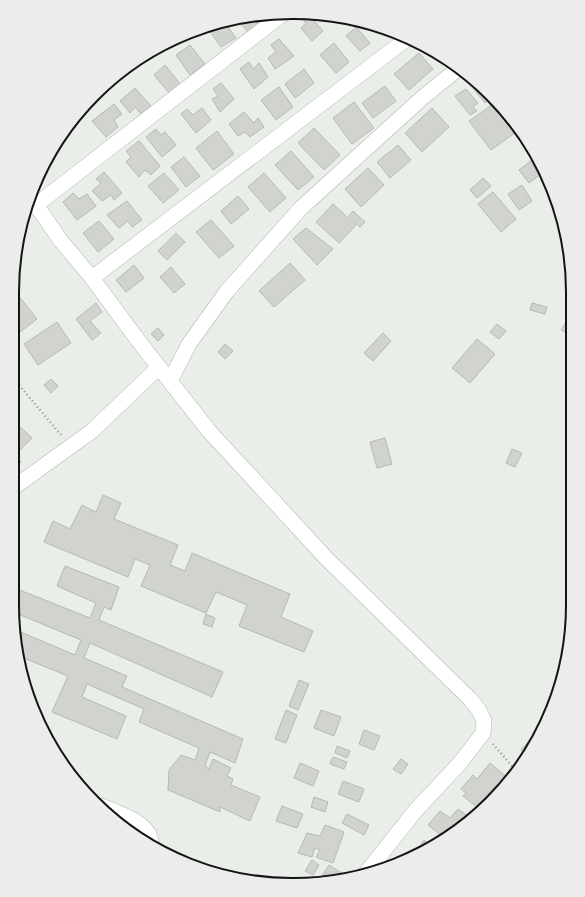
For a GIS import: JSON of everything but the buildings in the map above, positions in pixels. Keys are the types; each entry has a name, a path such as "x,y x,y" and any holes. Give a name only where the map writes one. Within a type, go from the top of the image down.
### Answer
{"street":[{"path":"35,201 275,20"},
{"path":"92,278 402,42"},
{"path":"170,381 189,344 227,291 301,208 422,98 454,72"},
{"path":"35,203 61,240 92,278 209,431 326,558 470,699 479,710 484,721 483,733 460,763 416,810 372,866"},
{"path":"19,484 92,431 159,367"},
{"path":"114,811 135,821 146,829 150,837"}],"path":[{"path":"19,385 71,446"},
{"path":"483,733 512,767"}]}
